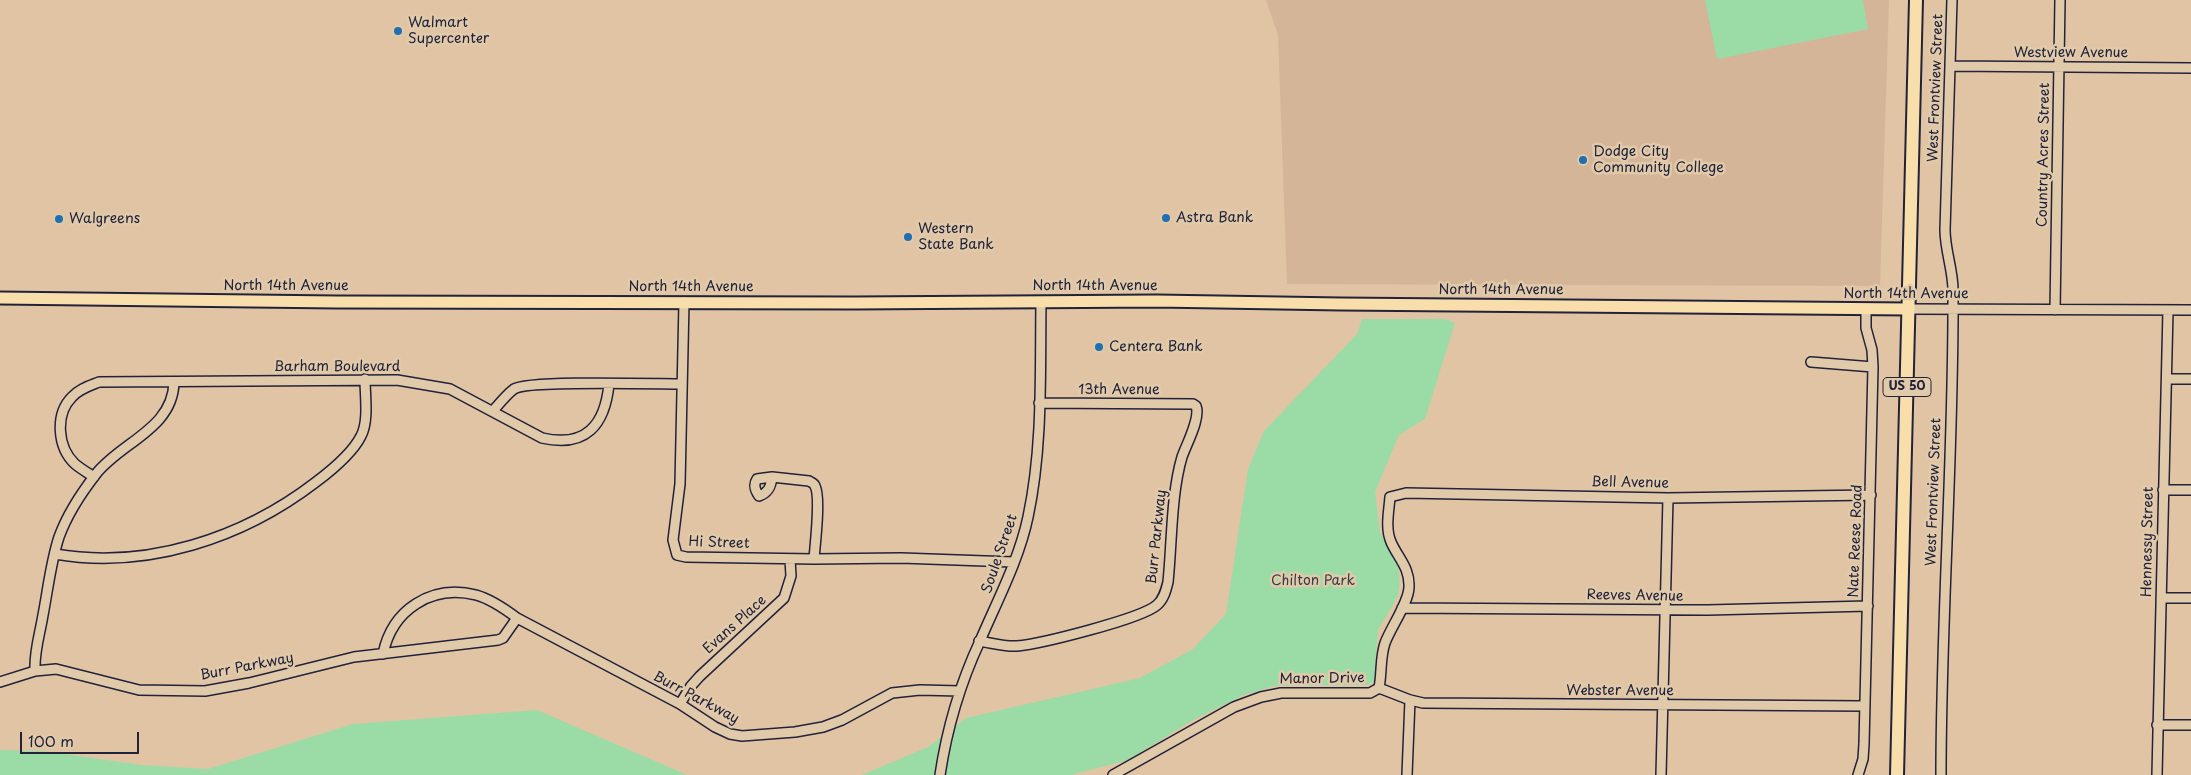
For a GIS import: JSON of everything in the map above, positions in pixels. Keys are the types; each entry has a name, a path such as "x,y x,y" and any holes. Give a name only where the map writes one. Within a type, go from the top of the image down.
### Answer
{"highway":[{"name":"US 50","path":"1897,775 1916,0"}],"main road":[{"name":"North 14th Avenue","path":"0,298 328,302 1157,301 1909,309"}],"street":[{"name":"West Frontview Street","path":"1941,775 1953,309 1953,286 1945,230 1952,0"},
{"name":"Country Acres Street","path":"2055,310 2060,0"},
{"name":"Westview Avenue","path":"1950,66 2191,68"},
{"name":"Hi Street","path":"684,302 680,484 673,540 677,555 686,557 790,559 901,558 1014,562"},
{"name":"Soule Street","path":"940,775 952,714 980,641 1014,562 1028,518 1035,465 1039,403 1041,302"},
{"name":"Nate Reese Road","path":"1858,775 1863,759 1871,495 1873,367 1872,350 1866,328 1866,309"},
{"name":"North 14th Avenue","path":"1909,309 2191,310"},
{"name":"Hennessy Street","path":"2157,775 2168,310"},
{"path":"1810,362 1873,367"},
{"path":"55,554 108,558 162,552 205,542 236,531 285,505 324,476 358,442 364,424 365,379"},
{"path":"2167,379 2191,379"},
{"name":"Barham Boulevard","path":"94,477 74,463 66,452 61,439 60,421 71,397 82,389 99,382 397,380 450,389 542,438 556,441 567,441 581,437 593,428 602,416 607,402 609,384"},
{"path":"34,671 35,646 55,554 64,525 94,477 107,463 156,423 165,413 174,396 174,382"},
{"path":"493,412 514,389 522,386 682,384"},
{"name":"13th Avenue","path":"1039,403 1193,404 1197,409"},
{"name":"Burr Parkway","path":"980,641 1017,646 1053,639 1126,619 1148,611 1157,605 1164,596 1168,582 1176,488 1181,459 1198,414 1197,409"},
{"path":"772,477 809,481 814,484 817,518 814,559"},
{"path":"2163,490 2191,490"},
{"name":"Bell Avenue","path":"1390,497 1406,492 1668,498 1871,495"},
{"name":"Manor Drive","path":"1117,775 1161,747 1234,707 1261,696 1281,693 1370,693 1379,688 1382,652 1393,623 1406,601 1410,588 1408,571 1391,542 1388,525 1390,497"},
{"path":"1661,775 1668,498"},
{"name":"Evans Place","path":"680,704 690,686 784,598 791,576 790,559"},
{"name":"Burr Parkway","path":"383,654 389,635 401,614 419,602 435,595 459,592 478,595 501,606 517,618 680,704 715,727 730,734 742,736 795,732 823,727 842,720 892,694 920,690 960,691"},
{"path":"2161,598 2191,598"},
{"name":"Reeves Avenue","path":"1402,608 1665,610 1868,606"},
{"name":"Burr Parkway","path":"0,682 34,671 56,669 139,690 169,692 205,690 249,682 333,661 498,640 503,638 517,618"},
{"name":"Webster Avenue","path":"1379,688 1423,704 1864,706"},
{"path":"1407,775 1410,700"},
{"path":"2157,726 2191,725"}],"shaded area":[{"name":"Dodge City Community College","path":"1266,0 1889,0 1880,286 1287,284 1278,35"}],"green space":[{"path":"1705,0 1863,0 1868,29 1717,59"},
{"name":"Chilton Park","path":"1362,319 1445,319 1455,323 1425,419 1399,435 1375,492 1380,532 1398,567 1400,581 1398,596 1378,630 1374,681 1367,685 1275,686 1244,695 1193,720 1128,760 1071,775 862,775 928,747 966,718 1140,678 1193,649 1226,614 1248,469 1264,431 1357,334"},
{"path":"537,710 687,775 0,775 0,750 44,751 141,765 208,769 353,724"}],"place":[{"name":"Walmart Supercenter","path":"398,31"},
{"name":"Dodge City Community College","path":"1583,160"},
{"name":"Astra Bank","path":"1166,218"},
{"name":"Walgreens","path":"59,219"},
{"name":"Western State Bank","path":"908,237"},
{"name":"Centera Bank","path":"1099,347"}]}
